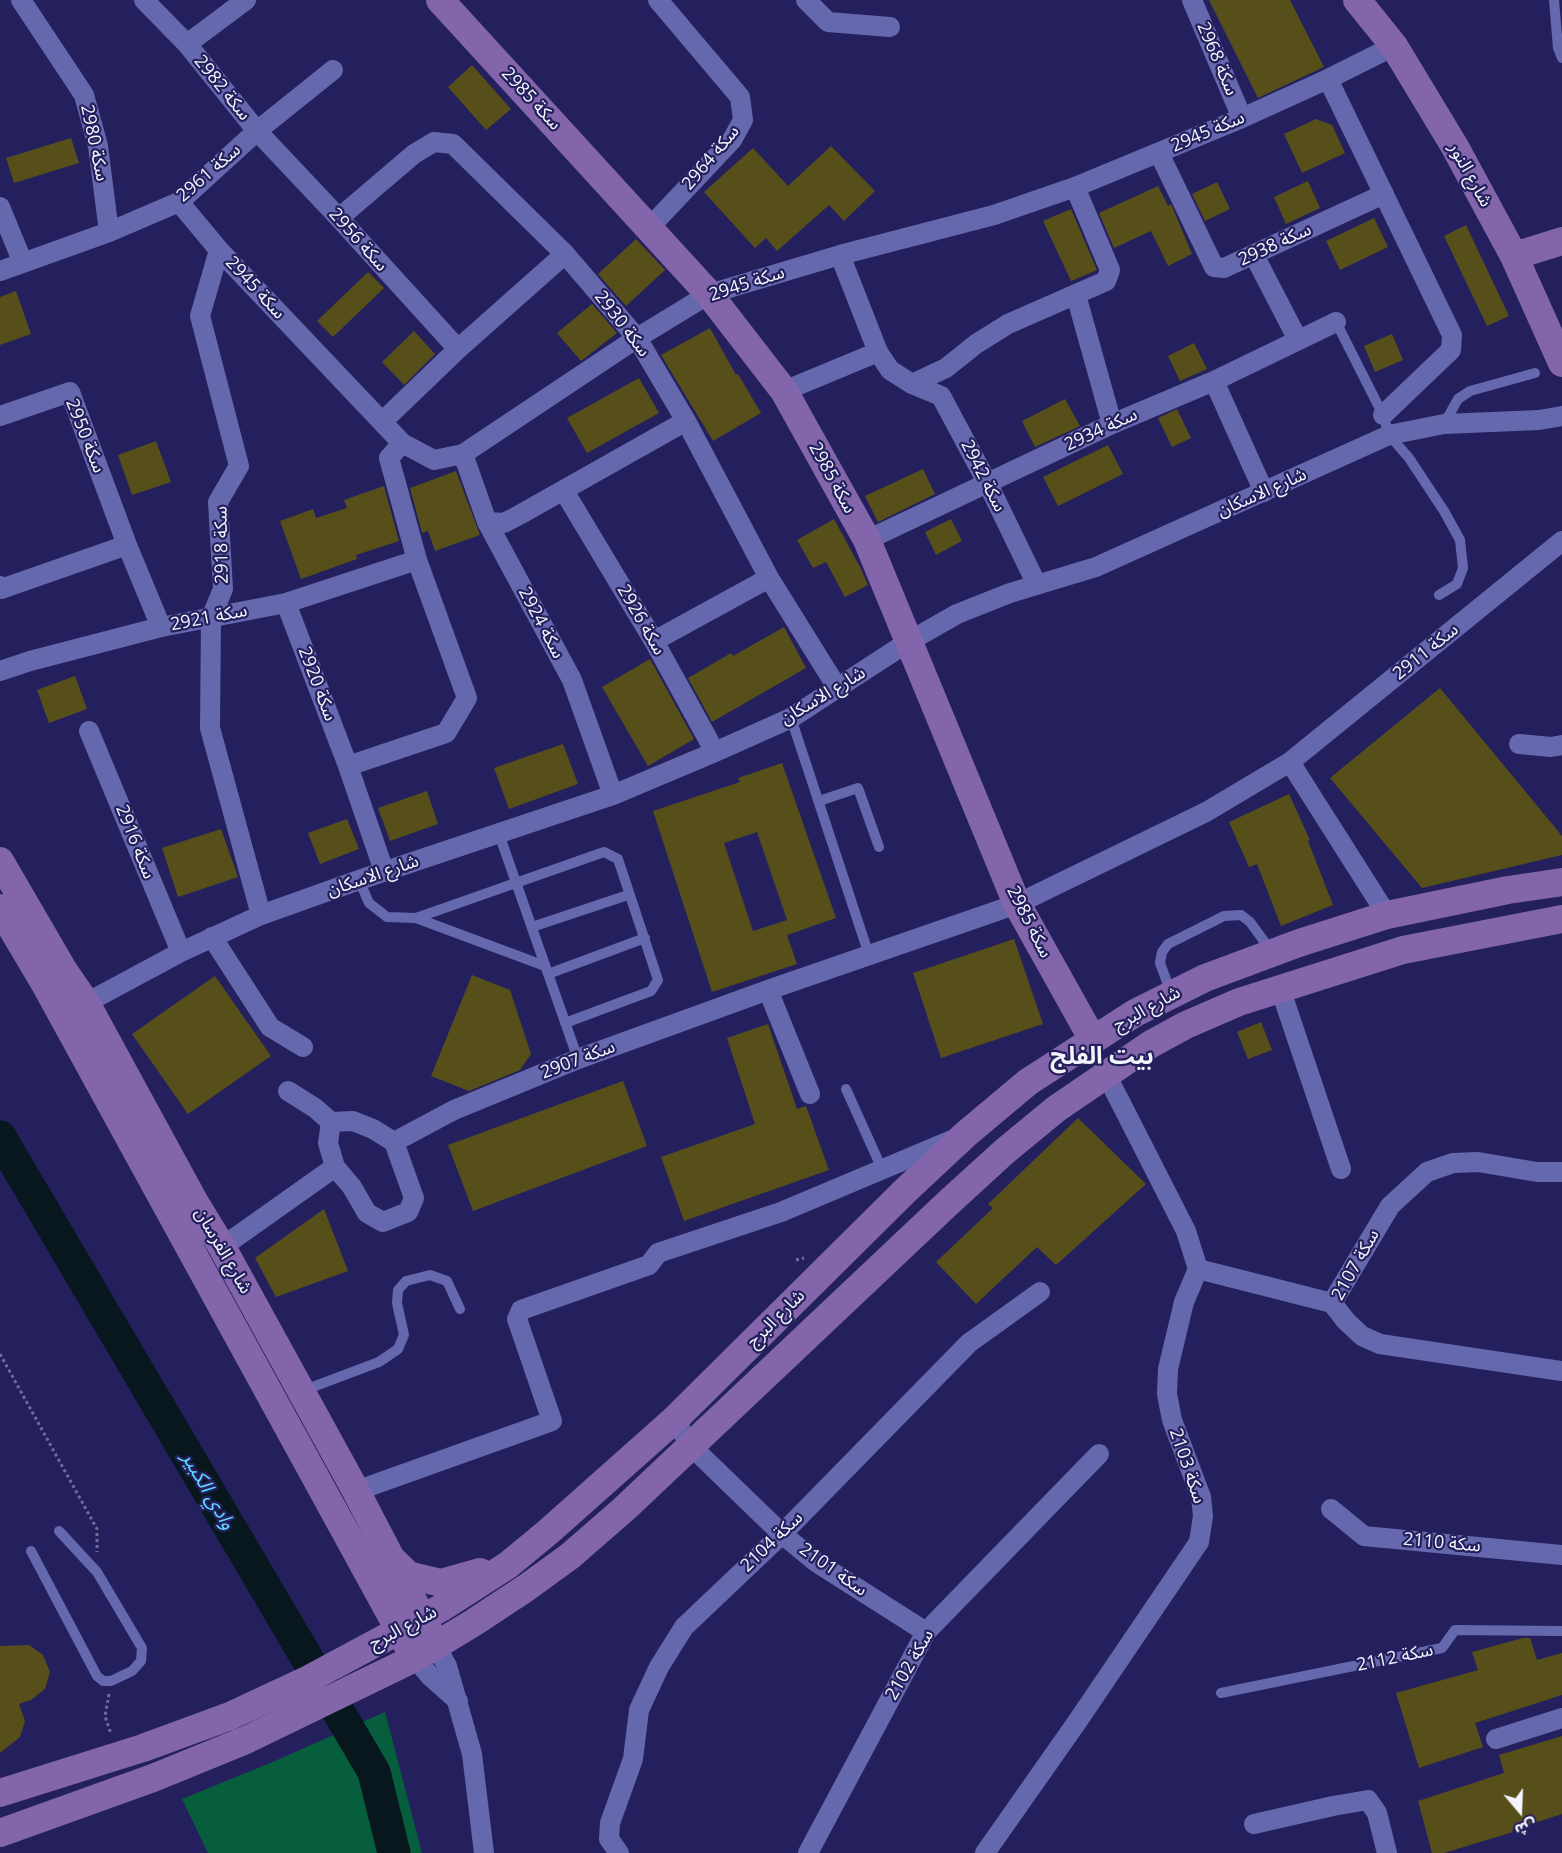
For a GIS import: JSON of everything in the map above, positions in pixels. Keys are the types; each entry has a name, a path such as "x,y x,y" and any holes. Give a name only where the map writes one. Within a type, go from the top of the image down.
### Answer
{"main road":[{"name":"سكة 2985","path":"440,0 709,294 784,391 867,540 1017,904 1093,1040"},
{"name":"شارع النور","path":"1357,0 1394,46 1455,147 1514,256 1562,363"},
{"path":"1514,256 1562,241"},
{"name":"شارع الفرسان","path":"0,861 64,971 86,1003 356,1491 422,1617 426,1652"},
{"name":"شارع البرج","path":"0,1793 142,1748 230,1716 305,1681 441,1608 508,1565 674,1420 905,1191 966,1134 1028,1082 1135,1013 1205,978 1387,915 1508,890 1562,882"},
{"name":"شارع الفرسان","path":"0,908 130,1138 398,1630 426,1652"},
{"name":"شارع البرج","path":"0,1833 153,1778 246,1740 426,1652 526,1588 570,1556 692,1447 948,1203 1056,1109 1151,1044 1186,1025 1239,1002 1403,950 1562,919"},
{"path":"393,1560 408,1575 441,1583 508,1565"}],"street":[{"name":"سكة 2980","path":"21,0 84,95 98,146 110,232"},
{"name":"سكة 2982","path":"144,0 188,44 257,131"},
{"name":"سكة 2982","path":"188,44 246,0"},
{"name":"سكة 2964","path":"650,227 732,140 743,120 740,97 658,0"},
{"path":"806,0 828,22 890,27"},
{"name":"سكة 2968","path":"1191,0 1242,118"},
{"name":"سكة 2945","path":"179,202 219,250 402,443 434,460 463,454 638,338 709,294 840,255 994,214 1075,188 1242,118 1394,46"},
{"name":"سكة 2961","path":"0,271 110,232 179,202 257,131 333,70"},
{"path":"1328,79 1452,335 1451,350 1383,415"},
{"name":"سكة 2956","path":"257,131 458,350"},
{"name":"سكة 2930","path":"339,218 414,154 434,142 453,144 565,254 638,338 686,420 769,578 838,689"},
{"name":"سكة 2938","path":"1159,153 1214,267 1224,268 1384,194"},
{"path":"912,384 946,368 976,344 1008,324 1106,281 1110,270 1075,188"},
{"path":"0,207 23,263"},
{"name":"سكة 2918","path":"219,250 200,316 239,466 218,502 223,589 211,618 210,728 261,915"},
{"path":"382,422 565,254"},
{"name":"سكة 2942","path":"840,255 878,352 890,370 912,384 940,396 988,484 1038,585"},
{"path":"1254,255 1298,340"},
{"path":"1076,295 1112,424"},
{"name":"سكة 2934","path":"867,540 1112,424 1214,381 1336,322"},
{"path":"784,391 878,352"},
{"path":"1214,381 1264,492"},
{"name":"سكة 2950","path":"0,416 70,392 127,545 161,627"},
{"name":"شارع الاسكان","path":"86,1003 181,952 261,915 384,871 614,795 715,752 791,718 908,642 957,614 1096,567 1389,435 1444,424 1539,420 1562,416"},
{"path":"487,522 504,523 686,420"},
{"path":"348,766 446,733 467,698 417,560 388,458 402,443"},
{"name":"سكة 2924","path":"463,454 487,522 572,680 614,795"},
{"name":"سكة 2926","path":"564,491 654,641 715,752"},
{"name":"سكة 2911","path":"1017,904 1206,812 1290,762 1562,542"},
{"path":"0,586 1,589 127,545"},
{"name":"سكة 2921","path":"0,671 161,627 286,603 417,560"},
{"path":"654,641 769,578"},
{"name":"سكة 2920","path":"286,603 348,766 384,871"},
{"name":"سكة 2916","path":"89,731 181,952"},
{"path":"1519,744 1562,746"},
{"path":"1290,762 1387,915"},
{"name":"سكة 2907","path":"394,1142 454,1110 578,1059 768,990 1017,904"},
{"path":"212,937 270,1027 303,1047"},
{"path":"1280,988 1341,1169"},
{"path":"768,990 810,1094"},
{"path":"1106,1074 1186,1231 1198,1269 1332,1303"},
{"path":"288,1091 315,1108 331,1122 353,1121 373,1129 394,1142 414,1198 408,1212 383,1222 367,1213 352,1187 335,1167 328,1143 331,1122"},
{"path":"356,1491 552,1420 517,1319 521,1310 649,1265 658,1253 781,1212 966,1134"},
{"name":"سكة 2107","path":"1562,1172 1537,1172 1478,1162 1453,1163 1426,1172 1390,1206 1332,1303 1362,1336 1380,1344 1562,1371"},
{"path":"222,1247 335,1167"},
{"name":"سكة 2103","path":"985,1853 1199,1542 1203,1516 1201,1497 1172,1420 1167,1394 1168,1370 1184,1302 1198,1269"},
{"name":"سكة 2104","path":"620,1853 609,1839 610,1823 633,1759 639,1710 659,1667 684,1628 782,1534 969,1343 1040,1292"},
{"name":"سكة 2101","path":"674,1420 692,1447 782,1534 816,1562 926,1632"},
{"name":"سكة 2102","path":"808,1853 926,1632 1099,1454"},
{"name":"سكة 2110","path":"1331,1509 1364,1536 1562,1555"},
{"path":"426,1652 458,1701 472,1754 484,1853"},
{"path":"1496,1739 1562,1718"},
{"path":"1254,1824 1368,1800 1377,1813 1387,1853"}],"lane":[{"path":"1554,0 1558,48 1562,58"},
{"path":"1336,322 1383,415 1389,435 1416,468 1460,540 1463,568 1457,584 1439,595"},
{"path":"1444,424 1458,399 1470,391 1535,373"},
{"path":"791,718 869,955"},
{"path":"819,801 858,788 879,847"},
{"path":"499,834 578,1059"},
{"path":"416,918 604,852 618,860 658,980 651,991 565,1023"},
{"path":"359,880 369,903 387,917 416,918 547,970 645,938"},
{"path":"532,927 628,895"},
{"path":"1172,995 1160,963 1162,952 1168,944 1224,916 1241,915 1250,922 1272,953"},
{"path":"846,1089 882,1169"},
{"path":"302,1391 379,1362 398,1350 404,1335 397,1303 398,1290 406,1281 430,1275 447,1281 460,1309"},
{"path":"31,1551 97,1676 103,1681 111,1681 132,1671 141,1661 142,1648 97,1572 59,1531"},
{"name":"سكة 2112","path":"1221,1693 1443,1648 1455,1630 1562,1631"}],"path":[{"path":"0,1354 97,1529 97,1572"}],"green space":[{"path":"385,1712 422,1853 208,1853 182,1799"}],"building":[{"path":"1209,0 1290,0 1324,67 1258,98"},
{"path":"472,65 511,109 486,130 448,87"},
{"path":"1316,119 1332,125 1345,153 1302,173 1284,134"},
{"path":"71,138 79,163 14,183 6,158"},
{"path":"831,146 875,191 844,221 829,205 777,251 766,238 755,248 704,192 753,148 788,186"},
{"path":"1308,181 1320,208 1286,224 1274,197"},
{"path":"1217,182 1230,209 1205,221 1192,194"},
{"path":"1158,186 1168,206 1171,204 1192,254 1168,266 1151,231 1114,248 1099,213"},
{"path":"1071,209 1097,270 1071,281 1043,221"},
{"path":"1374,218 1388,247 1340,270 1326,241"},
{"path":"1466,225 1509,316 1487,326 1444,236"},
{"path":"636,239 665,270 626,306 598,274"},
{"path":"368,272 384,288 333,337 317,321"},
{"path":"16,291 31,334 0,345 0,297"},
{"path":"592,304 617,333 581,361 557,333"},
{"path":"710,328 736,375 738,374 761,413 713,441 661,355"},
{"path":"414,331 435,354 404,385 382,362"},
{"path":"1392,334 1403,360 1375,372 1364,346"},
{"path":"1194,343 1207,369 1180,381 1168,356"},
{"path":"639,378 659,413 587,453 567,418"},
{"path":"1065,399 1080,426 1035,447 1022,421"},
{"path":"1177,409 1191,438 1172,447 1158,418"},
{"path":"156,441 171,482 132,495 118,455"},
{"path":"1108,445 1123,474 1058,506 1043,477"},
{"path":"923,469 935,494 878,522 865,496"},
{"path":"456,471 480,535 435,551 428,531 422,533 410,488"},
{"path":"384,486 399,541 356,555 357,559 301,579 280,521 313,509 316,518 347,508 344,500"},
{"path":"834,519 868,585 845,597 826,562 813,568 797,540"},
{"path":"951,519 962,541 936,555 925,532"},
{"path":"784,627 806,668 712,722 688,678 731,653 733,656"},
{"path":"650,659 694,739 648,766 602,687"},
{"path":"75,676 87,709 49,723 37,690"},
{"path":"1440,688 1562,836 1562,855 1422,888 1330,778"},
{"path":"563,744 578,784 509,809 494,768"},
{"path":"782,763 836,918 787,935 797,964 712,992 653,811 740,782 738,778","holes":["757,832 787,920 753,931 724,843"]},
{"path":"427,791 438,824 390,841 378,808"},
{"path":"1289,794 1310,840 1308,841 1333,905 1281,926 1257,864 1249,867 1229,822"},
{"path":"347,819 359,849 320,864 308,833"},
{"path":"221,829 238,877 178,897 162,848"},
{"path":"1014,939 1043,1024 941,1058 913,973"},
{"path":"472,975 510,990 531,1054 520,1070 469,1091 431,1076"},
{"path":"215,976 271,1056 188,1114 132,1034"},
{"path":"1261,1022 1272,1050 1248,1059 1237,1032"},
{"path":"768,1024 797,1109 806,1106 829,1170 684,1221 661,1157 755,1124 727,1038"},
{"path":"623,1081 647,1146 473,1211 448,1145"},
{"path":"1078,1118 1146,1184 1056,1265 1037,1247 976,1304 936,1262 993,1208 988,1204"},
{"path":"324,1209 348,1271 276,1297 255,1258"},
{"path":"1530,1638 1537,1660 1562,1653 1562,1695 1475,1723 1483,1747 1419,1768 1396,1693 1478,1670 1472,1652"},
{"path":"29,1645 43,1655 50,1672 45,1689 31,1700 19,1704 25,1721 20,1737 0,1753 0,1646"},
{"path":"1562,1736 1562,1814 1444,1853 1432,1853 1418,1801 1504,1773 1499,1755"}],"waterway":[{"name":"وادي الكبير","path":"0,1137 374,1772 394,1853"}],"district":[{"name":"بيت الفلج","path":"1102,1057"}]}
